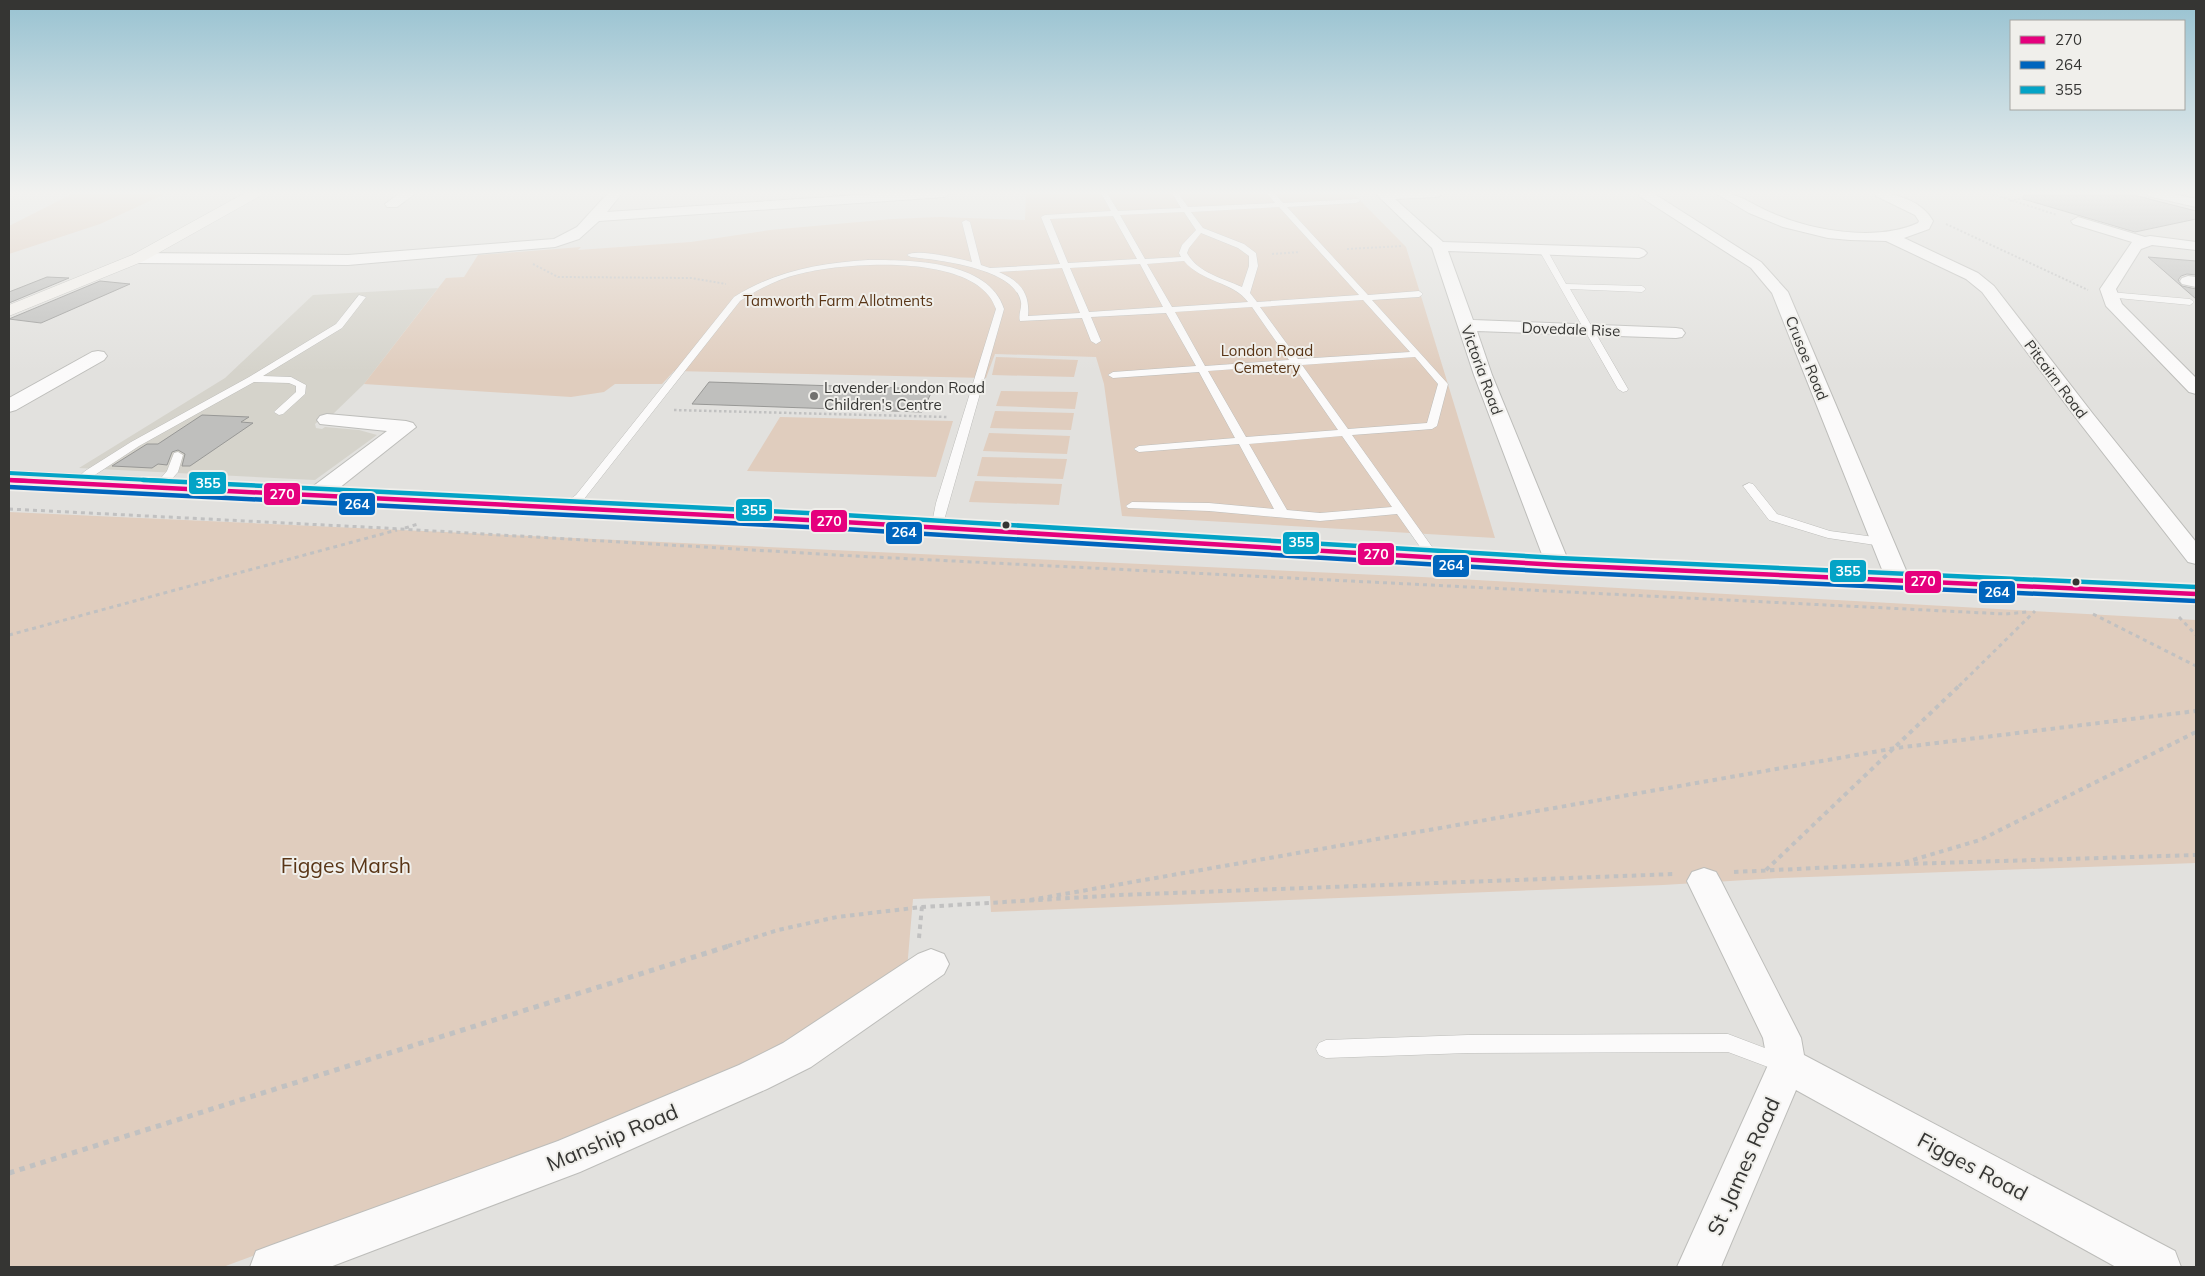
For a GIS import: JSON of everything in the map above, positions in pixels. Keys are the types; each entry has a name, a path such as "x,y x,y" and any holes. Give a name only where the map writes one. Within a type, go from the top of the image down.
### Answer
{"main road":[{"path":"9,480 565,507 1558,566 2196,594"}],"street":[{"path":"9,311 148,253"},
{"path":"138,258 348,260 443,253"},
{"name":"Victoria Road","path":"1441,253 1483,375 1558,566"},
{"path":"1624,253 1639,253"},
{"name":"Crusoe Road","path":"1737,253 1756,265 1780,292 1899,582"},
{"name":"Pitcairn Road","path":"1923,253 1972,276 1988,289 2092,426 2196,557"},
{"path":"2130,253 2108,289 2111,298 2196,388"},
{"name":"Dovedale Rise","path":"1466,325 1676,333"},
{"path":"2163,353 2188,356"},
{"path":"9,406 98,356"},
{"path":"316,495 406,427 327,420"},
{"path":"1705,876 1782,1038 1787,1066"},
{"name":"Manship Road","path":"272,1267 565,1158 753,1077 797,1055 931,964"},
{"name":"St .James Road","path":"1699,1267 1787,1066"},
{"name":"Figges Road","path":"1787,1066 2159,1267"}],"lane":[{"path":"974,253 977,266"},
{"path":"1059,253 1096,341"},
{"path":"1138,253 1284,514"},
{"path":"1182,253 1185,259 1209,276 1246,293 1434,558"},
{"path":"1246,293 1246,286 1254,270 1253,255 1250,253"},
{"path":"1139,449 1432,426 1442,384 1324,253"},
{"path":"1545,253 1623,389"},
{"path":"902,255 936,257 977,266 1005,278 1021,293 1026,311 1023,319 1418,294"},
{"path":"988,270 1185,259"},
{"path":"565,507 580,497 728,308 752,289 796,272 816,268 871,262 915,264 945,269 970,277 990,290 1000,309 942,503 937,528"},
{"path":"1565,286 1642,289"},
{"path":"78,483 89,473 135,444 252,380 338,326 362,297"},
{"path":"2111,298 2190,302"},
{"path":"1113,375 1416,354"},
{"path":"252,380 291,380 301,385 301,392 293,402 279,412"},
{"path":"160,486 172,472 178,455"},
{"path":"1750,486 1773,517 1828,534 1882,542"},
{"path":"1132,506 1209,507 1320,517 1400,510"},
{"path":"1326,1048 1468,1044 1728,1043 1787,1066"}],"path":[{"path":"510,253 558,277 691,278 752,289"},
{"path":"2009,253 2111,298"},
{"path":"666,410 953,417"},
{"path":"9,509 401,529 854,556 2006,614 2035,610 1896,748 1766,871"},
{"path":"9,635 401,529"},
{"path":"2088,611 2196,666"},
{"path":"2175,613 2196,635"},
{"path":"1018,902 1896,748 2196,711"},
{"path":"1899,864 1980,840 2196,732"},
{"path":"9,1173 778,930 854,914 922,906 1120,895 1705,876 1899,864 2196,855"}],"shaded area":[{"path":"438,288 364,384 331,416 323,417 315,424 316,428 359,430 377,435 315,480 79,468 225,378 313,295"}],"green space":[{"path":"510,253 1408,253 1495,538 1122,516 1104,384 1096,357 995,354 986,378 674,371 662,384 615,384 604,392 571,397 364,384 446,278 464,277 478,255"},
{"path":"996,357 1078,360 1074,377 992,375"},
{"path":"1001,391 1078,392 1075,409 996,406"},
{"path":"995,411 1074,413 1071,430 990,428"},
{"path":"780,417 953,421 936,477 747,471"},
{"path":"989,433 1070,436 1067,454 983,451"},
{"path":"982,457 1067,459 1063,479 977,476"},
{"path":"975,481 1062,484 1059,505 969,502"},
{"name":"Figges Marsh","path":"9,512 1422,577 2196,620 2196,863 1781,878 1663,885 991,912 990,896 913,899 907,969 824,1024 692,1092 223,1267 9,1267"}],"building":[{"path":"2148,257 2196,261 2196,275 2187,274 2181,276 2178,280 2182,286 2196,289 2196,299"},
{"path":"47,277 69,278 9,303 9,292"},
{"path":"100,281 130,284 41,323 9,319"},
{"name":"Lavender London Road Children's Centre","path":"709,382 933,389 922,412 692,404"},
{"path":"202,415 249,417 241,422 253,423 190,466 182,466 185,454 178,450 172,452 167,465 158,464 152,468 112,466 147,444 158,444"}],"transit line":[{"name":"355","path":"9,473 827,514 1558,558 2196,587"},
{"name":"270","path":"9,480 827,521 1558,565 2196,594"},
{"name":"264","path":"9,487 827,528 1558,572 2196,601"}],"place":[{"name":"Lavender London Road Children's Centre","path":"814,396"}],"park label":[{"name":"Tamworth Farm Allotments","path":"838,300"},
{"name":"London Road Cemetery","path":"1267,358"}]}
